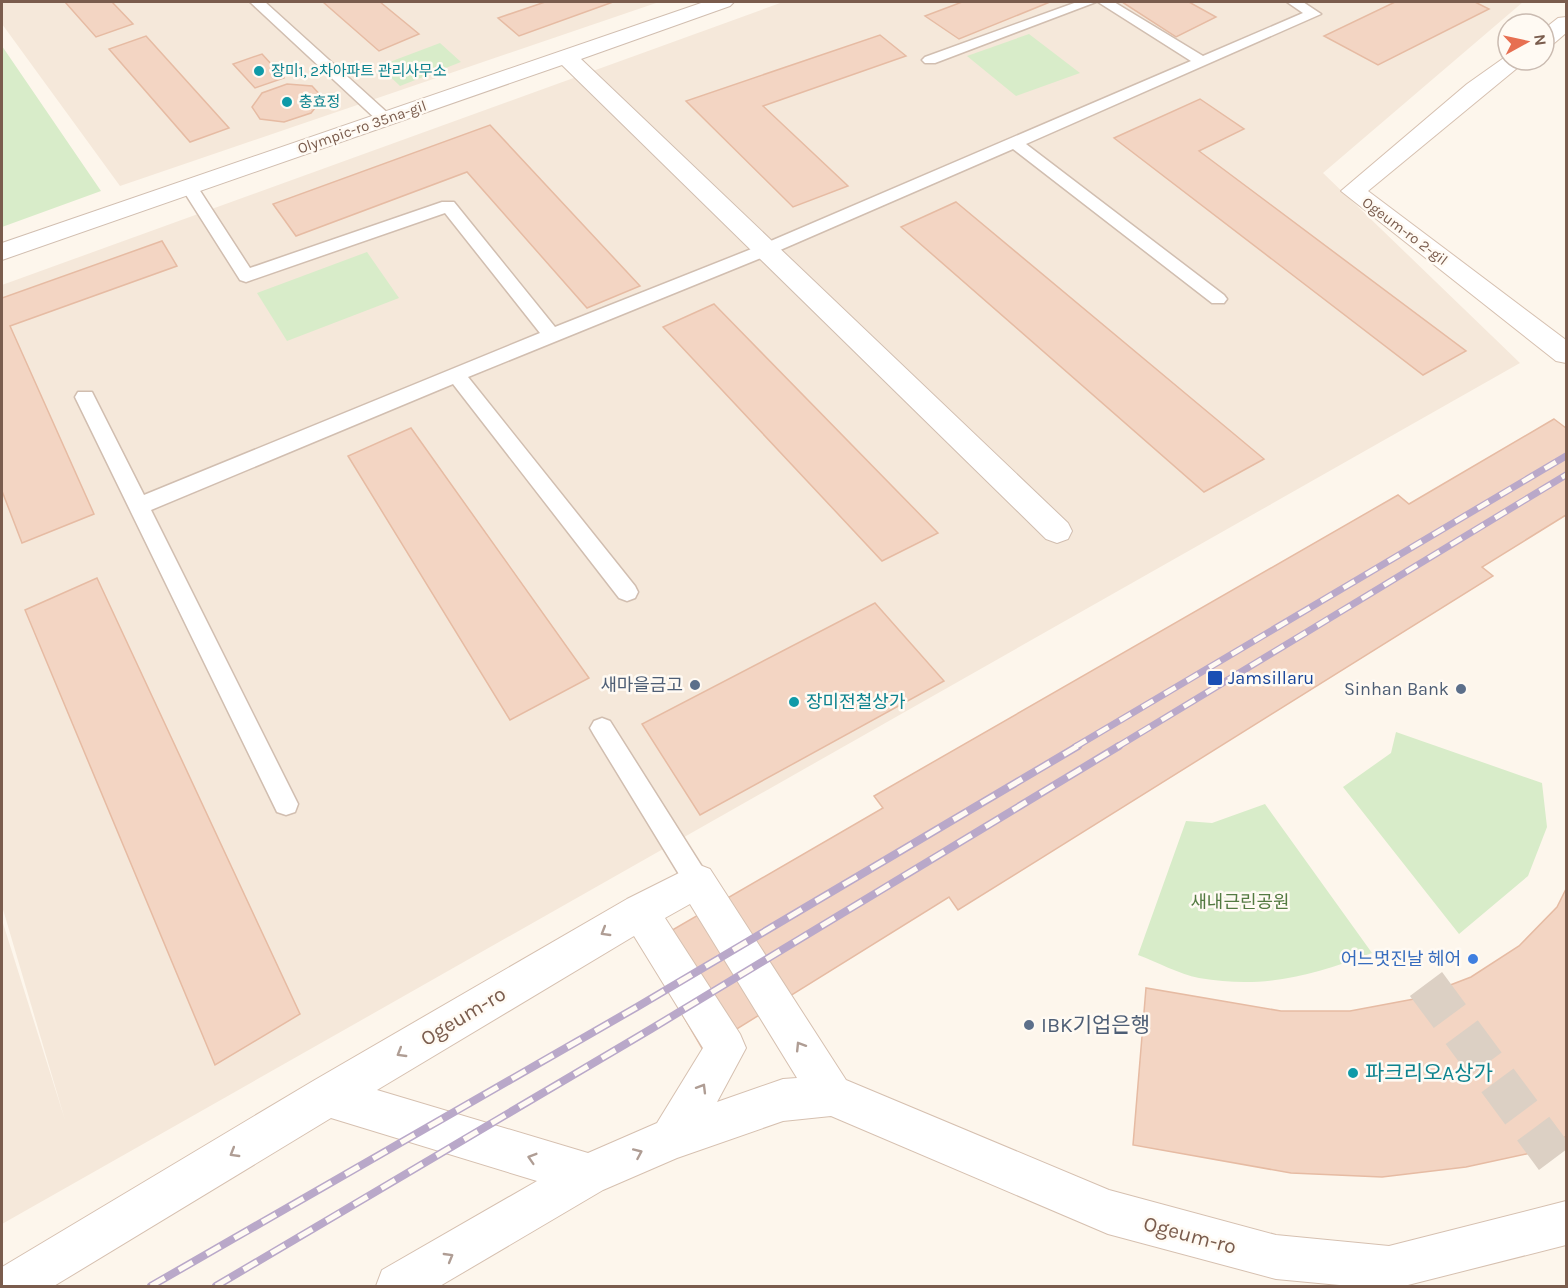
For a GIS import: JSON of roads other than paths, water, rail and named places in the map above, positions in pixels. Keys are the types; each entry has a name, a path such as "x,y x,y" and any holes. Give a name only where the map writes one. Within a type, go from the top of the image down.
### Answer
{"main road":[{"name":"Olympic-ro 35na-gil","path":"2,252 723,2"},
{"path":"565,56 1057,531"},
{"name":"Ogeum-ro 2-gil","path":"1499,72 1475,89 1353,192 1566,354"},
{"path":"697,881 831,1095"},
{"name":"Ogeum-ro","path":"13,1287 328,1096 640,912 697,881"},
{"path":"640,912 726,1048 672,1138"},
{"name":"Ogeum-ro","path":"398,1287 588,1175 672,1138 783,1100 831,1095 1108,1212 1190,1236 1276,1257 1389,1268 1566,1223"},
{"path":"328,1096 588,1175"}],"lane":[{"path":"257,2 385,119"},
{"path":"930,60 1089,2"},
{"path":"1105,2 1202,62"},
{"path":"139,506 552,335 765,250 1314,14 1294,2"},
{"path":"1014,142 1218,299"},
{"path":"189,187 246,276 448,206 552,335"},
{"path":"457,376 627,592"},
{"path":"85,397 286,804"},
{"path":"602,728 697,881"}],"tunnel":[{"path":"1426,984 1555,1158"}],"railway":[{"path":"1075,747 1566,456"},
{"path":"1117,747 1566,475"},
{"path":"151,1286 637,1007 1078,746"},
{"path":"216,1286 651,1029 1119,746"}],"place":[{"name":"장미1, 2차아파트 관리사무소","path":"259,71"},
{"name":"충효정","path":"287,102"},
{"name":"Jamsillaru","path":"1215,678"},
{"name":"새마을금고","path":"695,685"},
{"name":"Sinhan Bank","path":"1461,689"},
{"name":"장미전철상가","path":"794,702"},
{"name":"어느멋진날 헤어","path":"1473,959"},
{"name":"IBK기업은행","path":"1029,1025"},
{"name":"파크리오A상가","path":"1353,1073"}],"park label":[{"name":"새내근린공원","path":"1240,902"}]}
